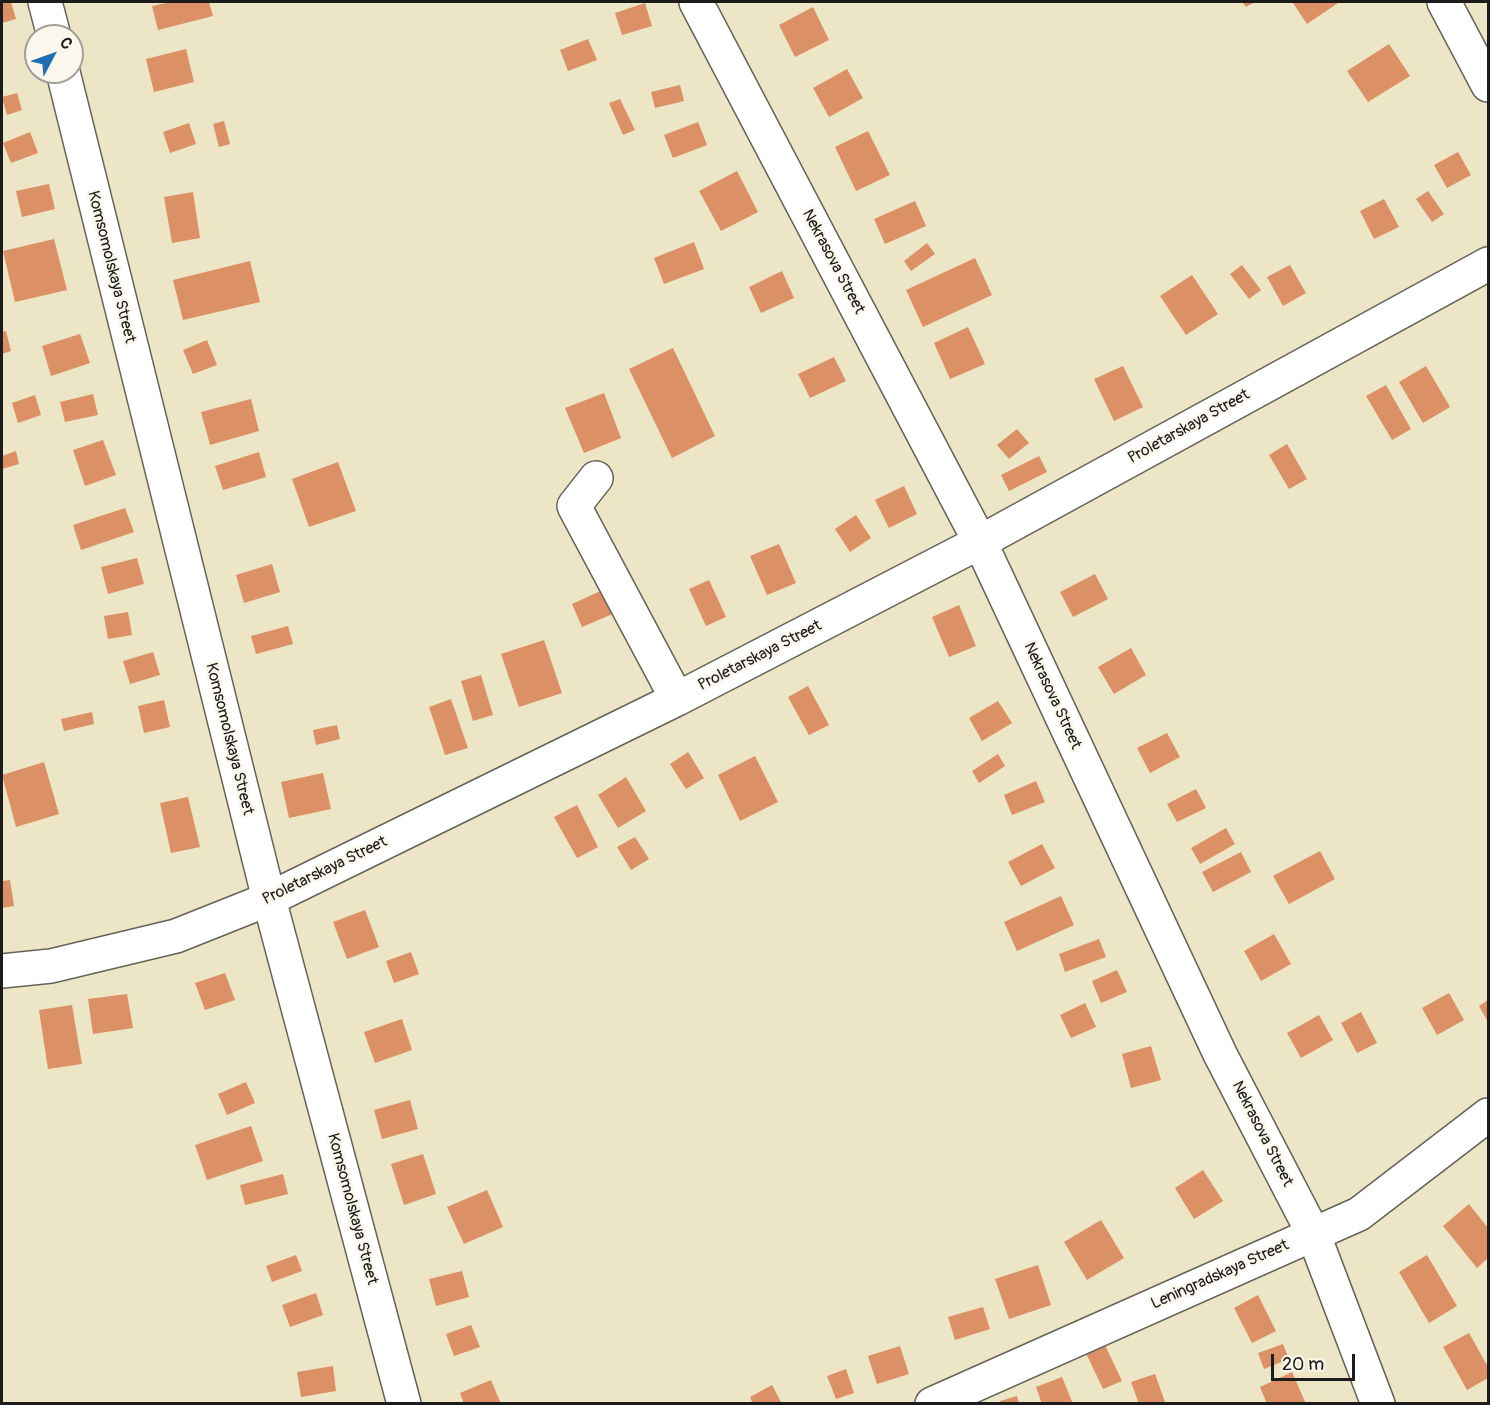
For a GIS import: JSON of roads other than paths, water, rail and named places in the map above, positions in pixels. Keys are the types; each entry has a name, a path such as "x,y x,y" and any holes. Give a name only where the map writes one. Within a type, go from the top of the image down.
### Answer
{"street":[{"path":"45,2 51,24"},
{"name":"Nekrasova Street","path":"696,2 980,542 1220,1053 1313,1233 1378,1404"},
{"path":"1444,2 1488,85"},
{"name":"Komsomolskaya Street","path":"66,84 269,899 404,1404"},
{"name":"Proletarskaya Street","path":"2,971 51,966 176,936 269,899 677,699 980,542 1488,264"},
{"path":"596,478 574,506 677,699"},
{"name":"Leningradskaya Street","path":"932,1404 1359,1214 1488,1115"}]}
